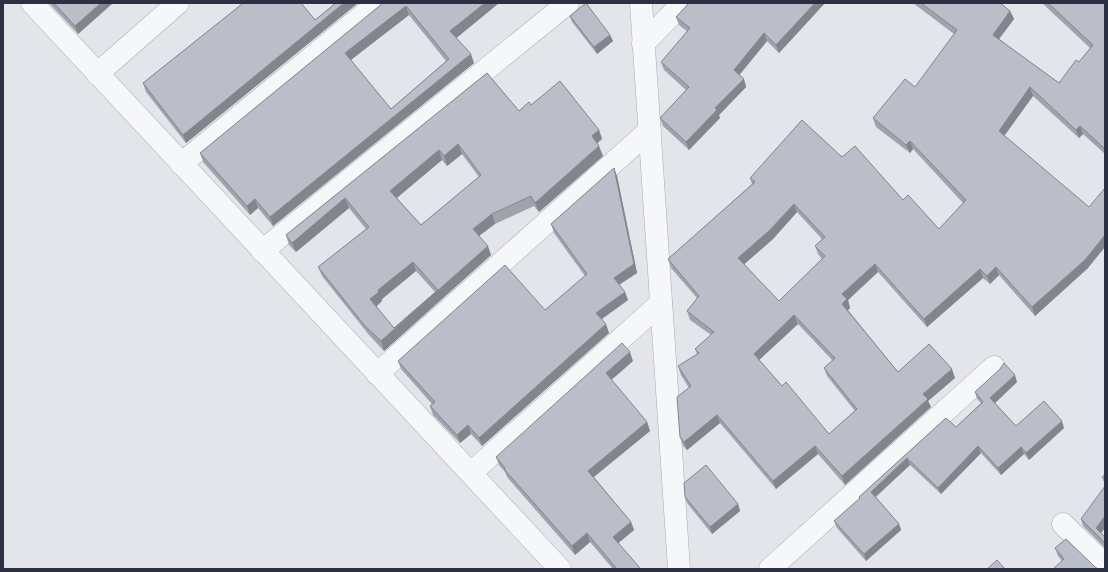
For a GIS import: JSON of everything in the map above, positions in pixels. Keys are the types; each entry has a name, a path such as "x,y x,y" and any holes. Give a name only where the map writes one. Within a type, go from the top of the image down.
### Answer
{"street":[{"path":"32,3 560,569"},
{"path":"97,74 178,3"},
{"path":"181,164 378,3"},
{"path":"262,251 568,3"},
{"path":"641,3 679,569"},
{"path":"643,44 683,3"},
{"path":"377,374 650,130"},
{"path":"471,473 661,303"},
{"path":"770,569 994,367"},
{"path":"1063,524 1105,565"}],"building":[{"path":"54,3 101,3 75,26"},
{"path":"241,3 301,3 315,20 336,3 344,3 183,135 143,83 242,4"},
{"path":"383,3 485,3 450,31 471,54 270,217 255,199 247,206 200,153","holes":["406,6 449,59 391,109 345,53"]},
{"path":"586,3 610,35 594,47 570,16"},
{"path":"689,3 815,3 776,45 764,33 734,70 744,79 715,108 717,110 686,142 660,118 689,87 661,62 690,28 676,17"},
{"path":"921,3 1000,3 1010,11 993,35 1059,83 1076,60 1079,62 1093,45 1048,3 1105,3 1105,149 1080,126 1076,130 1030,87 999,131 1089,207 1105,188 1105,235 1085,260 1032,307 996,267 987,276 980,269 924,319 875,264 842,294 847,299 842,304 898,372 929,344 952,369 923,394 928,399 842,476 815,446 773,481 717,415 684,442 680,437 677,397 691,386 678,366 699,353 695,349 714,332 687,311 699,296 668,259 755,182 750,178 802,120 842,157 855,146 903,200 908,195 939,229 966,200 910,141 906,145 873,118 905,79 915,87 957,30","holes":["794,204 825,237 815,246 825,256 779,301 738,258 770,230","794,315 835,358 824,368 857,409 829,434 786,382 782,386 754,354"]},
{"path":"487,73 519,111 529,102 531,105 560,81 599,130 592,136 599,146 535,203 531,196 492,214 473,229 488,246 381,341 365,326 318,267 369,227 345,198 292,243 286,235","holes":["458,144 481,175 421,225 390,191 439,150 444,156","413,262 438,290 394,328 370,299 379,292 378,290"]},
{"path":"614,168 634,264 614,278 625,292 596,313 606,324 479,438 468,425 457,435 430,406 435,402 398,361 505,265 545,310 587,274 551,224"},
{"path":"622,343 630,352 606,373 647,422 588,471 631,522 613,537 641,569 617,569 587,533 572,546 504,469 505,468 496,457"},
{"path":"1004,363 1015,375 990,398 1016,426 1044,401 1062,421 1026,453 1021,447 998,468 978,446 938,488 907,458 871,492 899,524 864,554 834,521 946,418 956,427 983,402 975,392 1000,369"},
{"path":"706,465 738,504 710,527 685,497 684,483"},
{"path":"1105,486 1105,516 1096,528 1105,537 1105,543 1081,519"},
{"path":"1066,539 1098,569 1053,569 1064,559 1055,548"},
{"path":"997,560 1005,569 987,569"}]}
